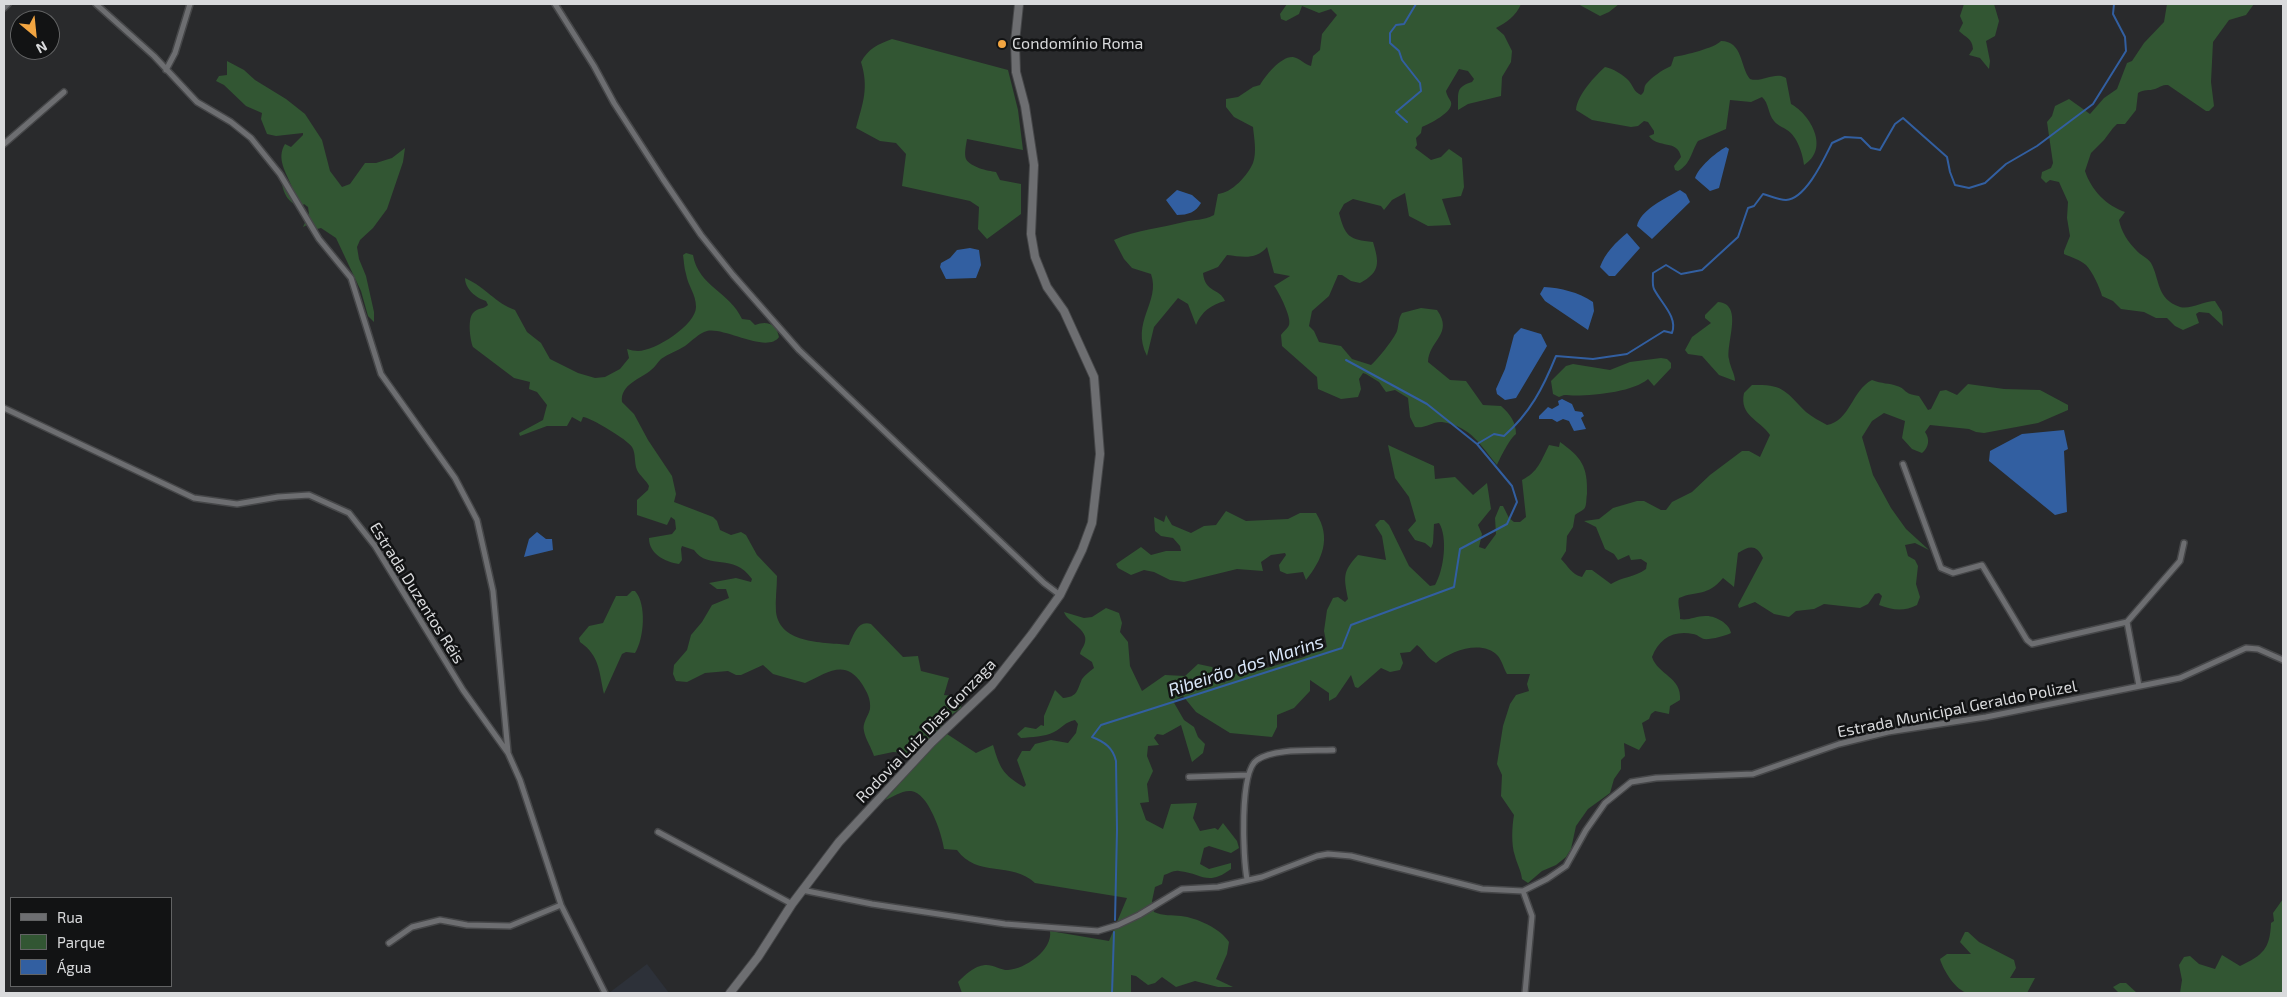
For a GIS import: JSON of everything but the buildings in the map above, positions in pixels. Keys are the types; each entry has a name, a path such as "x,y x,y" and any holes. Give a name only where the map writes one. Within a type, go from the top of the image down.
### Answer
{"main road":[{"name":"Rodovia Luiz Dias Gonzaga","path":"730,993 758,957 802,890 839,842 938,736 992,685 1060,595 1082,550 1092,523 1100,454 1094,377 1064,311 1048,287 1035,257 1031,234 1034,165 1025,106 1016,72 1015,42 1019,4"}],"street":[{"path":"4,8 8,4"},
{"path":"96,4 154,56 197,102 231,122 251,138 280,174 319,239 351,278 381,374 455,478 477,520 493,592 508,753"},
{"path":"166,70 176,53 190,4"},
{"path":"555,4 663,179 701,235 733,275 799,350 1044,583 1060,595"},
{"path":"4,144 64,92"},
{"name":"Estrada Duzentos Réis","path":"4,408 194,498 237,504 278,497 309,495 350,513 375,546 463,690 508,753 520,780 561,905 605,993"},
{"path":"1903,464 1941,568 1953,573 1982,564 2030,643 2035,644 2127,622 2180,561 2184,543"},
{"path":"2127,622 2139,686"},
{"name":"Estrada Municipal Geraldo Polizel","path":"1523,891 1566,866 1586,830 1605,803 1631,782 1656,778 1753,774 1839,744 1888,732 1986,717 2185,676 2246,648 2258,649 2283,660"},
{"path":"1247,879 1244,863 1244,818 1250,767 1266,755 1333,750"},
{"path":"1189,777 1248,776"},
{"path":"658,832 792,904"},
{"path":"802,890 872,904 1005,924 1098,930 1118,925 1139,915 1182,889 1218,886 1262,877 1317,856 1328,854 1361,858 1482,888 1523,891 1532,916 1525,993"},
{"path":"389,943 412,926 440,920 467,925 510,926 561,905"}],"shaded area":[{"path":"647,964 669,993 609,993"}],"green space":[{"path":"1287,4 1521,4 1511,18 1496,28 1504,35 1512,51 1511,62 1502,77 1501,96 1468,104 1458,110 1460,89 1474,79 1468,71 1459,69 1446,91 1451,102 1449,110 1422,127 1421,133 1416,138 1417,145 1415,148 1431,160 1441,157 1449,149 1462,158 1464,187 1461,196 1442,199 1451,225 1428,226 1409,216 1405,193 1392,200 1384,210 1381,206 1353,199 1344,204 1339,213 1343,227 1353,238 1373,242 1377,266 1372,275 1360,283 1338,275 1329,296 1312,311 1309,326 1314,331 1319,342 1341,346 1352,359 1371,365 1395,335 1402,313 1421,308 1437,310 1442,318 1442,331 1429,354 1428,362 1450,380 1466,381 1483,405 1501,406 1514,422 1516,434 1508,444 1497,465 1480,444 1461,428 1442,422 1415,427 1410,417 1408,398 1395,390 1386,392 1379,382 1366,374 1363,373 1359,379 1361,389 1358,397 1341,399 1318,389 1317,377 1282,346 1281,335 1288,326 1289,317 1285,305 1274,286 1290,276 1274,273 1267,247 1254,256 1227,255 1218,267 1203,273 1207,284 1220,294 1225,301 1215,304 1208,309 1196,325 1188,304 1178,298 1154,327 1147,356 1142,333 1143,322 1152,294 1151,274 1132,268 1124,259 1114,240 1140,231 1214,215 1218,194 1234,187 1247,173 1253,163 1255,154 1253,127 1234,117 1226,107 1226,99 1238,97 1253,87 1260,85 1274,67 1288,58 1296,58 1311,66 1313,56 1320,50 1322,34 1337,15 1331,9 1319,13 1302,6 1299,14 1286,21 1281,19 1280,14"},
{"path":"1578,4 1619,4 1600,16"},
{"path":"1964,4 1994,4 1999,21 1995,36 1986,41 1990,61 1989,69 1980,58 1969,55 1973,49 1971,43 1959,31 1963,23 1960,16"},
{"path":"2167,4 2254,4 2246,15 2229,20 2213,42 2211,82 2214,106 2209,111 2206,111 2168,85 2138,93 2136,110 2125,124 2117,124 2091,153 2085,171 2091,185 2100,196 2112,206 2125,212 2119,220 2123,232 2133,247 2151,263 2160,288 2167,299 2184,308 2215,301 2222,312 2223,326 2209,313 2199,312 2196,314 2199,323 2183,330 2175,326 2167,318 2156,318 2144,312 2121,309 2113,301 2102,296 2096,280 2086,265 2064,254 2070,236 2067,218 2068,202 2059,182 2050,180 2046,183 2041,178 2042,172 2051,168 2053,163 2047,122 2052,116 2055,106 2069,99 2090,114 2104,98 2117,89 2127,63 2132,61 2144,43 2164,22"},
{"path":"892,39 1008,70 1018,110 1023,150 967,139 965,149 966,159 971,164 984,170 996,172 1000,180 1021,184 1021,214 987,239 978,229 979,207 970,201 902,186 906,154 896,143 880,141 856,128 865,88 861,62 874,48"},
{"path":"1721,41 1728,42 1737,50 1750,79 1759,80 1773,76 1786,78 1791,104 1811,124 1817,142 1812,158 1804,165 1797,141 1791,133 1774,121 1762,97 1751,102 1730,100 1726,129 1698,141 1686,165 1678,171 1675,170 1674,166 1681,157 1679,151 1672,146 1653,140 1649,136 1654,134 1654,131 1648,122 1644,121 1638,126 1631,127 1592,120 1576,110 1583,92 1605,67 1624,76 1641,95 1648,81 1671,66 1674,57 1706,49"},
{"path":"227,61 244,70 255,80 286,99 305,114 322,140 330,171 342,187 350,184 365,163 376,163 392,158 405,148 403,162 387,209 373,228 360,240 357,247 359,259 366,276 374,312 374,322 368,316 361,291 336,238 321,228 313,230 307,225 303,227 309,214 308,207 304,204 301,207 292,203 283,188 281,179 292,187 283,166 282,150 285,144 291,147 303,133 276,136 267,134 261,119 262,113 246,106 224,85 216,81 219,76 227,75"},
{"path":"686,253 693,255 696,266 701,274 730,302 742,319 750,320 755,325 766,323 773,325 776,327 779,337 765,343 715,331 704,332 685,346 661,359 652,369 624,391 622,402 634,414 648,440 672,476 676,494 674,502 713,517 717,521 720,530 731,535 741,532 746,535 757,555 777,576 776,612 779,623 786,631 805,640 849,645 860,626 867,623 871,624 903,657 918,656 921,671 949,678 944,695 962,697 961,708 950,716 928,742 930,749 947,734 976,753 993,745 1003,770 1024,787 1026,785 1017,760 1022,751 1030,751 1035,744 1051,740 1068,743 1076,733 1078,724 1075,720 1072,721 1050,734 1042,736 1021,738 1017,734 1025,727 1036,729 1041,725 1044,726 1044,716 1055,690 1063,698 1072,696 1082,679 1094,668 1092,662 1080,654 1085,642 1084,634 1064,612 1084,618 1092,617 1106,608 1119,613 1122,623 1120,632 1128,642 1130,666 1142,691 1165,675 1185,676 1198,664 1212,667 1224,683 1243,668 1267,668 1304,657 1327,647 1324,631 1327,610 1333,598 1338,597 1345,602 1348,599 1345,575 1349,566 1358,555 1386,560 1382,536 1375,525 1380,520 1384,520 1389,525 1409,566 1430,586 1435,585 1441,571 1444,554 1442,529 1439,523 1434,524 1431,548 1425,543 1415,540 1408,530 1416,521 1409,497 1395,478 1388,445 1434,466 1435,479 1455,477 1473,495 1487,483 1491,509 1478,525 1482,534 1479,547 1485,549 1496,534 1495,518 1500,506 1503,506 1509,518 1514,522 1520,522 1526,517 1522,480 1535,470 1549,445 1559,447 1560,442 1582,463 1587,484 1586,506 1575,515 1573,527 1567,536 1566,551 1561,559 1578,576 1582,577 1586,570 1592,570 1611,584 1642,572 1646,569 1647,563 1641,559 1631,560 1629,555 1618,560 1614,554 1605,549 1596,527 1584,521 1599,519 1613,508 1637,501 1644,501 1661,510 1666,510 1672,502 1692,492 1710,475 1742,451 1749,451 1760,457 1770,435 1751,417 1745,407 1743,401 1744,393 1752,385 1771,386 1783,390 1806,412 1827,425 1841,418 1860,391 1872,380 1897,386 1910,394 1919,396 1928,410 1931,409 1940,391 1946,390 1957,395 1968,384 2004,389 2040,390 2068,405 2068,410 2038,423 1984,433 1969,429 1930,425 1925,432 1928,437 1928,443 1922,453 1912,449 1902,438 1905,421 1884,413 1872,421 1862,437 1873,475 1891,508 1906,529 1929,550 1915,543 1905,545 1908,556 1915,560 1918,566 1916,584 1920,597 1917,605 1903,609 1884,607 1879,605 1882,596 1879,593 1875,594 1868,604 1860,608 1824,604 1814,609 1796,611 1789,617 1774,614 1755,602 1739,608 1738,605 1763,558 1753,548 1738,553 1734,587 1723,578 1707,591 1679,598 1680,619 1713,617 1725,623 1731,633 1706,639 1694,634 1679,633 1668,637 1659,645 1652,657 1659,668 1674,681 1680,692 1680,700 1670,706 1669,714 1655,711 1649,719 1642,723 1646,740 1639,750 1624,743 1625,756 1621,760 1621,769 1614,779 1610,793 1588,809 1576,826 1571,849 1566,857 1556,865 1542,871 1528,883 1522,879 1514,852 1512,836 1514,815 1501,796 1502,775 1497,764 1503,726 1510,704 1516,695 1529,691 1527,684 1530,674 1507,674 1498,656 1484,648 1458,651 1436,663 1417,645 1410,652 1400,653 1403,663 1400,670 1390,672 1381,668 1358,688 1355,687 1351,675 1336,697 1329,701 1329,693 1310,680 1310,691 1294,708 1277,715 1277,727 1272,737 1230,733 1196,712 1183,696 1173,701 1184,720 1194,727 1198,737 1205,744 1203,753 1192,762 1181,725 1163,735 1157,734 1154,738 1159,745 1148,746 1147,756 1153,771 1147,784 1149,802 1140,803 1146,820 1163,829 1171,804 1197,803 1193,818 1200,831 1215,828 1218,830 1223,823 1237,841 1239,848 1231,853 1209,846 1204,848 1200,864 1209,869 1231,863 1231,869 1210,878 1177,871 1164,875 1162,884 1155,887 1152,901 1154,912 1194,919 1208,924 1225,937 1229,942 1227,954 1216,979 1233,987 1218,987 1195,981 1176,987 1162,977 1155,983 1148,985 1136,976 1131,975 1131,993 962,993 958,982 977,967 988,965 1008,970 1030,962 1047,945 1050,931 1109,941 1127,898 1035,883 1026,876 1016,872 974,864 965,859 957,850 944,849 933,815 923,798 917,793 911,791 904,792 885,800 915,766 917,759 911,761 905,753 893,752 874,756 864,728 864,723 870,709 869,699 862,684 849,671 835,670 805,683 773,674 763,665 741,675 728,671 705,673 687,682 676,681 673,674 674,665 687,650 691,635 702,622 712,605 729,598 726,589 717,589 709,583 736,578 751,582 752,579 737,566 707,560 694,550 682,546 682,560 679,564 663,559 655,553 649,538 672,534 676,529 675,520 671,517 667,525 637,515 637,500 648,490 649,486 637,470 632,447 609,429 583,417 581,422 572,417 567,426 547,426 520,436 519,433 543,420 547,405 537,392 529,389 530,382 514,378 473,347 470,319 476,311 488,305 486,301 478,298 469,289 465,278 515,310 527,332 541,343 550,359 578,373 595,378 605,377 620,369 629,358 627,349 645,350 664,342 682,329 694,314 696,302 684,267 683,255"},
{"path":"1718,302 1726,304 1732,316 1729,359 1735,381 1719,375 1702,356 1688,354 1685,350 1692,337 1711,323 1705,318 1705,315"},
{"path":"1667,359 1671,363 1671,368 1654,386 1648,379 1631,388 1608,393 1564,395 1559,397 1553,394 1551,381 1566,366 1573,364 1610,370 1630,362"},
{"path":"1226,511 1246,521 1288,519 1300,513 1316,513 1321,522 1324,540 1317,565 1306,580 1303,572 1287,574 1280,571 1279,565 1286,555 1285,553 1271,555 1261,562 1263,571 1237,569 1184,582 1170,580 1154,572 1144,570 1131,575 1118,568 1116,564 1141,547 1151,555 1166,551 1181,551 1180,546 1173,538 1161,536 1155,531 1154,517 1164,522 1166,515 1172,525 1191,533 1204,526 1216,525"},
{"path":"632,591 635,591 639,597 643,613 642,631 638,647 635,653 626,652 622,654 604,694 598,665 579,638 589,626 603,623 616,596 627,596"},
{"path":"2283,899 2283,993 2180,993 2182,980 2179,965 2184,957 2190,956 2199,964 2215,969 2222,955 2240,966 2260,954 2269,939 2271,923 2274,921 2273,913"},
{"path":"1965,932 1968,932 1979,942 2014,960 2016,968 2010,978 2035,978 2027,993 1974,994 1959,988 1947,974 1940,959 1947,954 1971,954 1960,942"},
{"path":"2120,983 2126,983 2137,993 2119,993 2113,987"}],"water":[{"path":"1726,147 1729,149 1719,188 1710,191 1695,178 1708,161"},
{"path":"1177,190 1192,195 1201,203 1197,209 1177,215 1166,200"},
{"path":"1680,190 1686,194 1690,202 1652,239 1637,226 1639,220 1654,205"},
{"path":"1627,233 1640,248 1615,276 1609,276 1600,267 1611,248"},
{"path":"970,248 979,250 981,265 976,278 946,279 940,267 941,263 950,258 957,250"},
{"path":"1544,287 1569,291 1593,302 1594,311 1588,330 1545,301 1540,294"},
{"path":"1521,328 1541,334 1547,346 1516,398 1505,400 1497,394 1496,389 1505,369 1514,335"},
{"path":"1562,399 1572,404 1575,411 1582,412 1584,416 1581,418 1586,429 1574,431 1569,421 1563,419 1557,422 1552,419 1539,419 1539,416 1548,407 1552,409 1559,405 1558,401"},
{"path":"2064,430 2068,449 2064,451 2067,512 2055,515 1989,461 1990,451 2022,434"},
{"path":"537,532 546,539 552,539 553,550 524,557 529,539"}],"waterway":[{"path":"1407,122 1396,112 1421,91 1420,83 1402,60 1399,51 1390,43 1390,33 1396,25 1404,24 1416,4"},
{"path":"1477,444 1494,434 1504,436 1513,427 1541,389 1556,356 1593,359 1627,354 1664,331 1672,333 1673,321 1654,289 1653,273 1666,265 1681,274 1702,270 1738,237 1748,208 1754,206 1763,194 1786,200 1800,193 1814,177 1832,143 1845,137 1861,138 1871,148 1880,150 1895,124 1903,118 1947,157 1955,185 1969,188 1985,183 2006,164 2037,146 2093,104 2126,51 2125,37 2113,14 2114,4"},
{"name":"Ribeirão dos Marins","path":"1115,920 1116,761 1113,752 1108,746 1092,737 1101,725 1342,648 1351,625 1454,587 1460,549 1507,524 1517,502 1512,486 1477,444 1427,404 1346,360"},
{"name":"Ribeirão dos Marins","path":"1112,993 1114,932"}],"place":[{"name":"Condomínio Roma","path":"1002,44"}]}
